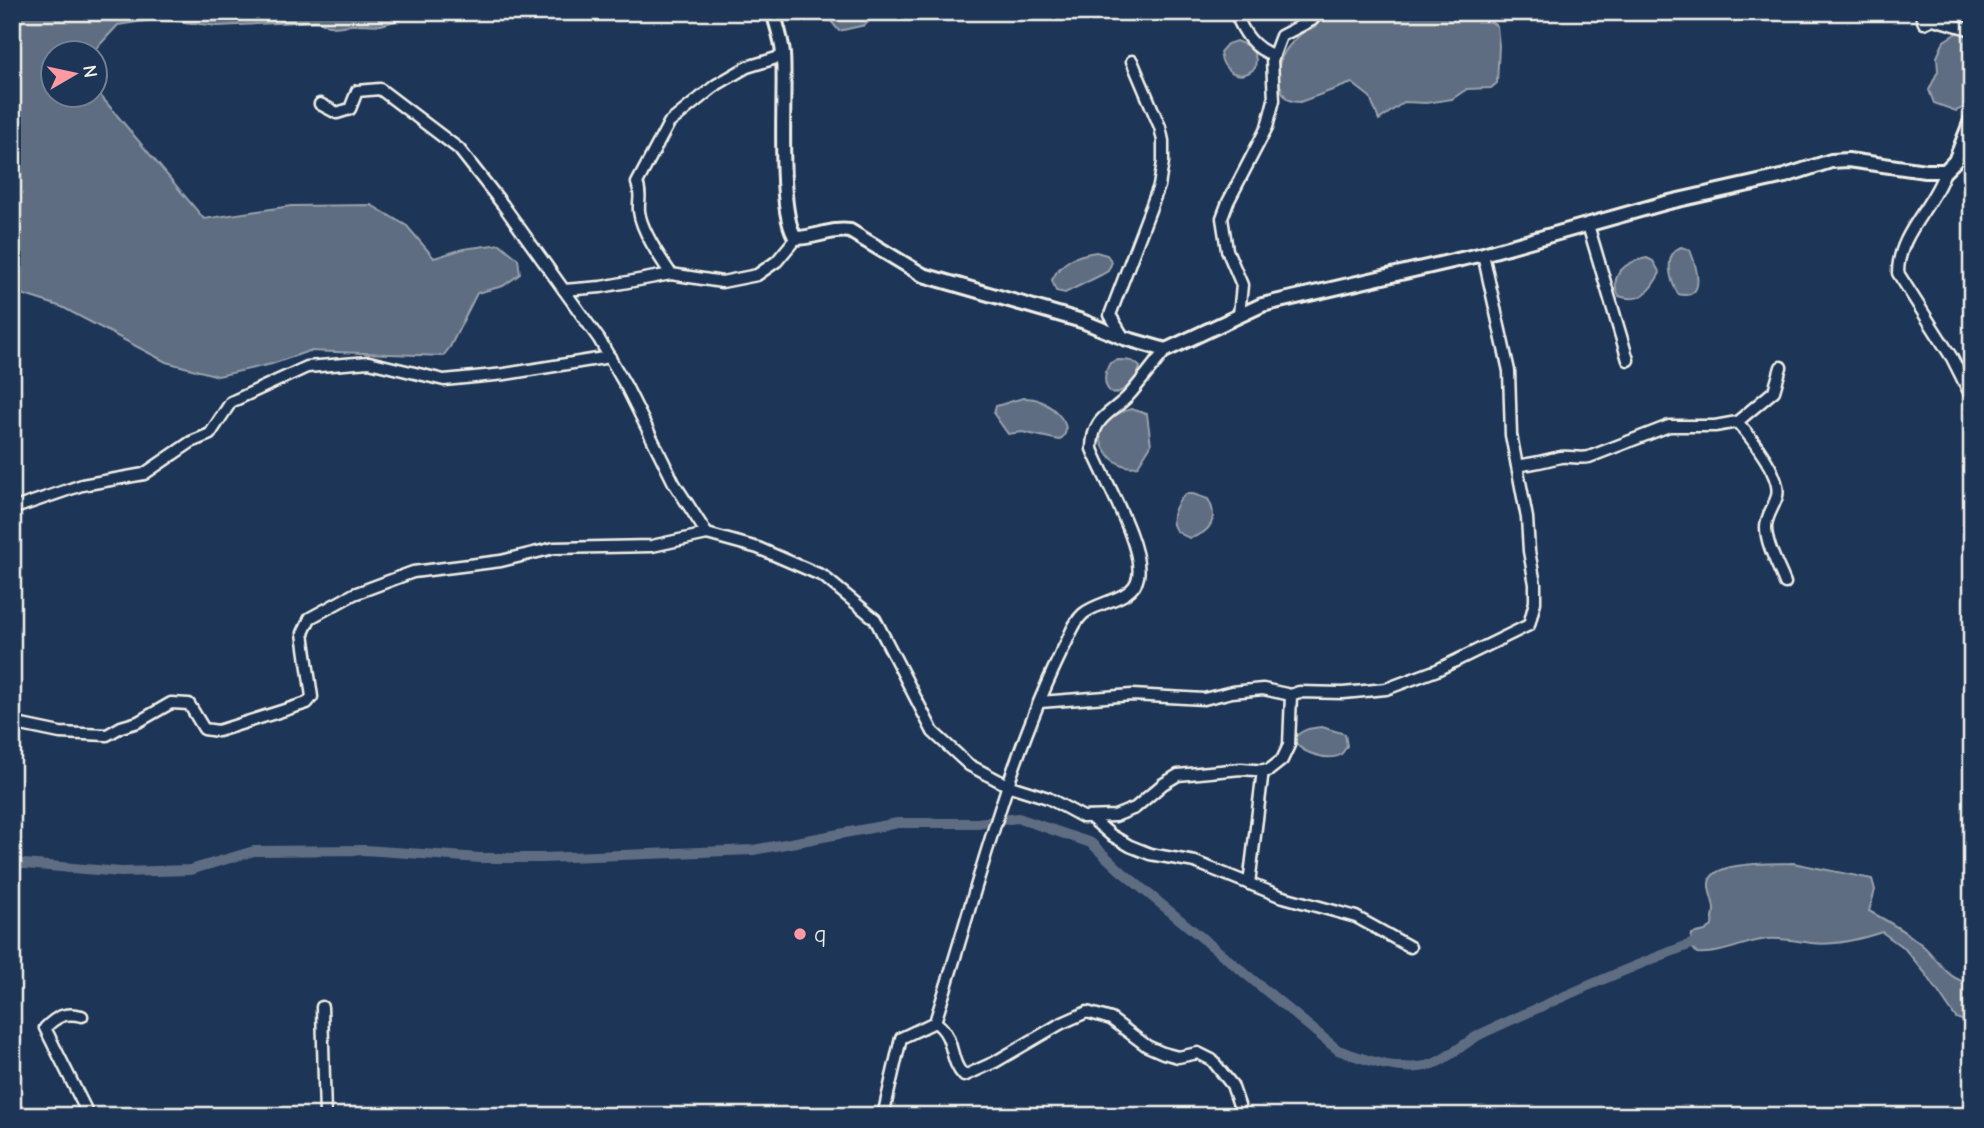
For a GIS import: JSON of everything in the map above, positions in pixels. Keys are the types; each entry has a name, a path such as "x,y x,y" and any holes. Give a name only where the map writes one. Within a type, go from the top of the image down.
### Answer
{"street":[{"path":"773,12 783,56 782,100 787,212 796,238"},
{"path":"1235,12 1246,36 1255,46 1262,52 1274,55"},
{"path":"1920,12 1924,23 1933,19 1972,30"},
{"path":"1239,314 1242,285 1227,250 1222,218 1267,127 1274,100 1274,55 1281,36 1316,14"},
{"path":"671,274 643,224 639,211 641,193 637,183 644,168 669,123 716,85 747,67 783,56"},
{"path":"1124,338 1110,315 1159,186 1163,151 1160,127 1132,61"},
{"path":"320,104 337,113 349,109 357,90 380,89 459,149 564,290 610,357 674,483 708,534"},
{"path":"1972,118 1966,151 1945,171 1940,188 1906,242 1898,260 1898,273 1952,358 1972,398"},
{"path":"883,1116 901,1038 934,1022 1007,785 1040,702 1078,620 1091,609 1129,591 1138,580 1139,567 1131,534 1094,456 1092,435 1098,422 1129,396 1166,350 1262,305 1483,254 1665,203 1785,176 1831,161 1847,160 1926,171 1945,171"},
{"path":"1588,225 1628,360"},
{"path":"564,290 601,287 671,274 722,282 757,275 776,261 796,238 843,230 850,231 923,275 1082,321 1124,338 1166,350"},
{"path":"1040,702 1132,695 1204,699 1232,692 1263,689 1291,695 1299,692 1343,693 1386,689 1437,670 1529,625 1535,602 1535,584 1527,518 1511,435 1509,371 1483,254"},
{"path":"12,509 82,485 144,474 191,442 210,435 230,402 307,367 369,362 444,380 505,374 610,357"},
{"path":"1517,465 1530,465 1564,457 1589,457 1668,426 1715,426 1737,422 1774,391 1781,367"},
{"path":"1737,422 1758,448 1777,481 1778,494 1766,526 1785,583"},
{"path":"12,723 60,733 107,735 138,722 171,703 189,705 204,729 218,731 307,703 312,698 303,633 310,618 325,608 373,586 413,572 501,561 554,548 652,546 708,534 758,548 823,576 875,619 933,732 969,765 1007,785 1048,798 1083,817 1115,816 1135,808 1178,775 1241,769 1268,771 1282,760 1289,745 1291,695"},
{"path":"1249,884 1264,770"},
{"path":"1090,817 1111,835 1130,846 1150,854 1195,862 1280,896 1356,918 1410,947"},
{"path":"322,1007 325,1116"},
{"path":"934,1022 947,1034 958,1069 964,1076 1087,1012 1111,1019 1147,1046 1163,1053 1178,1057 1198,1053 1212,1060 1233,1085 1239,1116"},
{"path":"82,1016 69,1013 56,1017 45,1028 89,1116"}],"water":[{"path":"12,12 427,12 381,25 334,27 317,21 218,26 157,19 118,25 106,38 38,38 38,108 108,108 108,105 204,219 291,206 371,205 407,226 434,258 463,249 500,244 518,259 520,274 503,286 477,293 443,356 309,351 272,364 218,376 166,362 62,307 12,291"},
{"path":"443,12 487,12 465,20"},
{"path":"830,12 878,12 865,25 839,31 830,20"},
{"path":"1329,12 1487,12 1488,20 1497,26 1497,83 1491,88 1467,89 1452,99 1426,103 1404,102 1379,120 1370,97 1352,83 1300,102 1291,101 1282,91 1278,78 1283,55 1298,36"},
{"path":"1960,31 1972,32 1972,92 1965,107 1956,111 1934,103 1929,90 1938,71 1937,57 1944,41"},
{"path":"1236,41 1251,47 1256,59 1255,68 1243,74 1228,70 1221,59 1220,52 1227,44"},
{"path":"1681,247 1690,250 1698,280 1697,287 1687,295 1678,294 1670,268 1672,255"},
{"path":"1096,252 1107,255 1112,262 1108,271 1065,293 1056,291 1052,280 1060,268 1076,257"},
{"path":"1647,258 1653,261 1660,273 1652,285 1639,297 1619,296 1616,282 1621,270 1632,262"},
{"path":"1127,360 1140,367 1131,384 1113,394 1107,387 1105,375 1110,363"},
{"path":"1023,398 1038,400 1057,413 1066,430 1059,440 1022,432 1008,434 994,414 996,406"},
{"path":"1131,409 1147,414 1151,445 1138,466 1129,467 1121,465 1108,454 1103,447 1100,432 1109,419"},
{"path":"1186,494 1208,499 1213,512 1208,528 1190,538 1177,531 1172,520 1177,506"},
{"path":"1322,727 1345,734 1347,746 1340,755 1321,756 1307,752 1296,744 1294,739 1303,731"},
{"path":"1793,863 1872,879 1875,890 1869,911 1921,944 1949,974 1972,983 1972,1024 1956,1018 1905,949 1882,932 1828,944 1767,939 1706,953 1697,953 1690,945 1692,934 1712,926 1714,907 1709,883 1712,876 1720,870 1732,867"}],"waterway":[{"path":"12,863 121,872 190,870 254,851 365,850 480,858 542,858 753,850 898,823 977,823 1018,818 1091,843 1121,871 1338,1050 1397,1067 1433,1064 1483,1033 1564,996 1702,940"}],"place":[{"name":"q","path":"800,934"}]}
